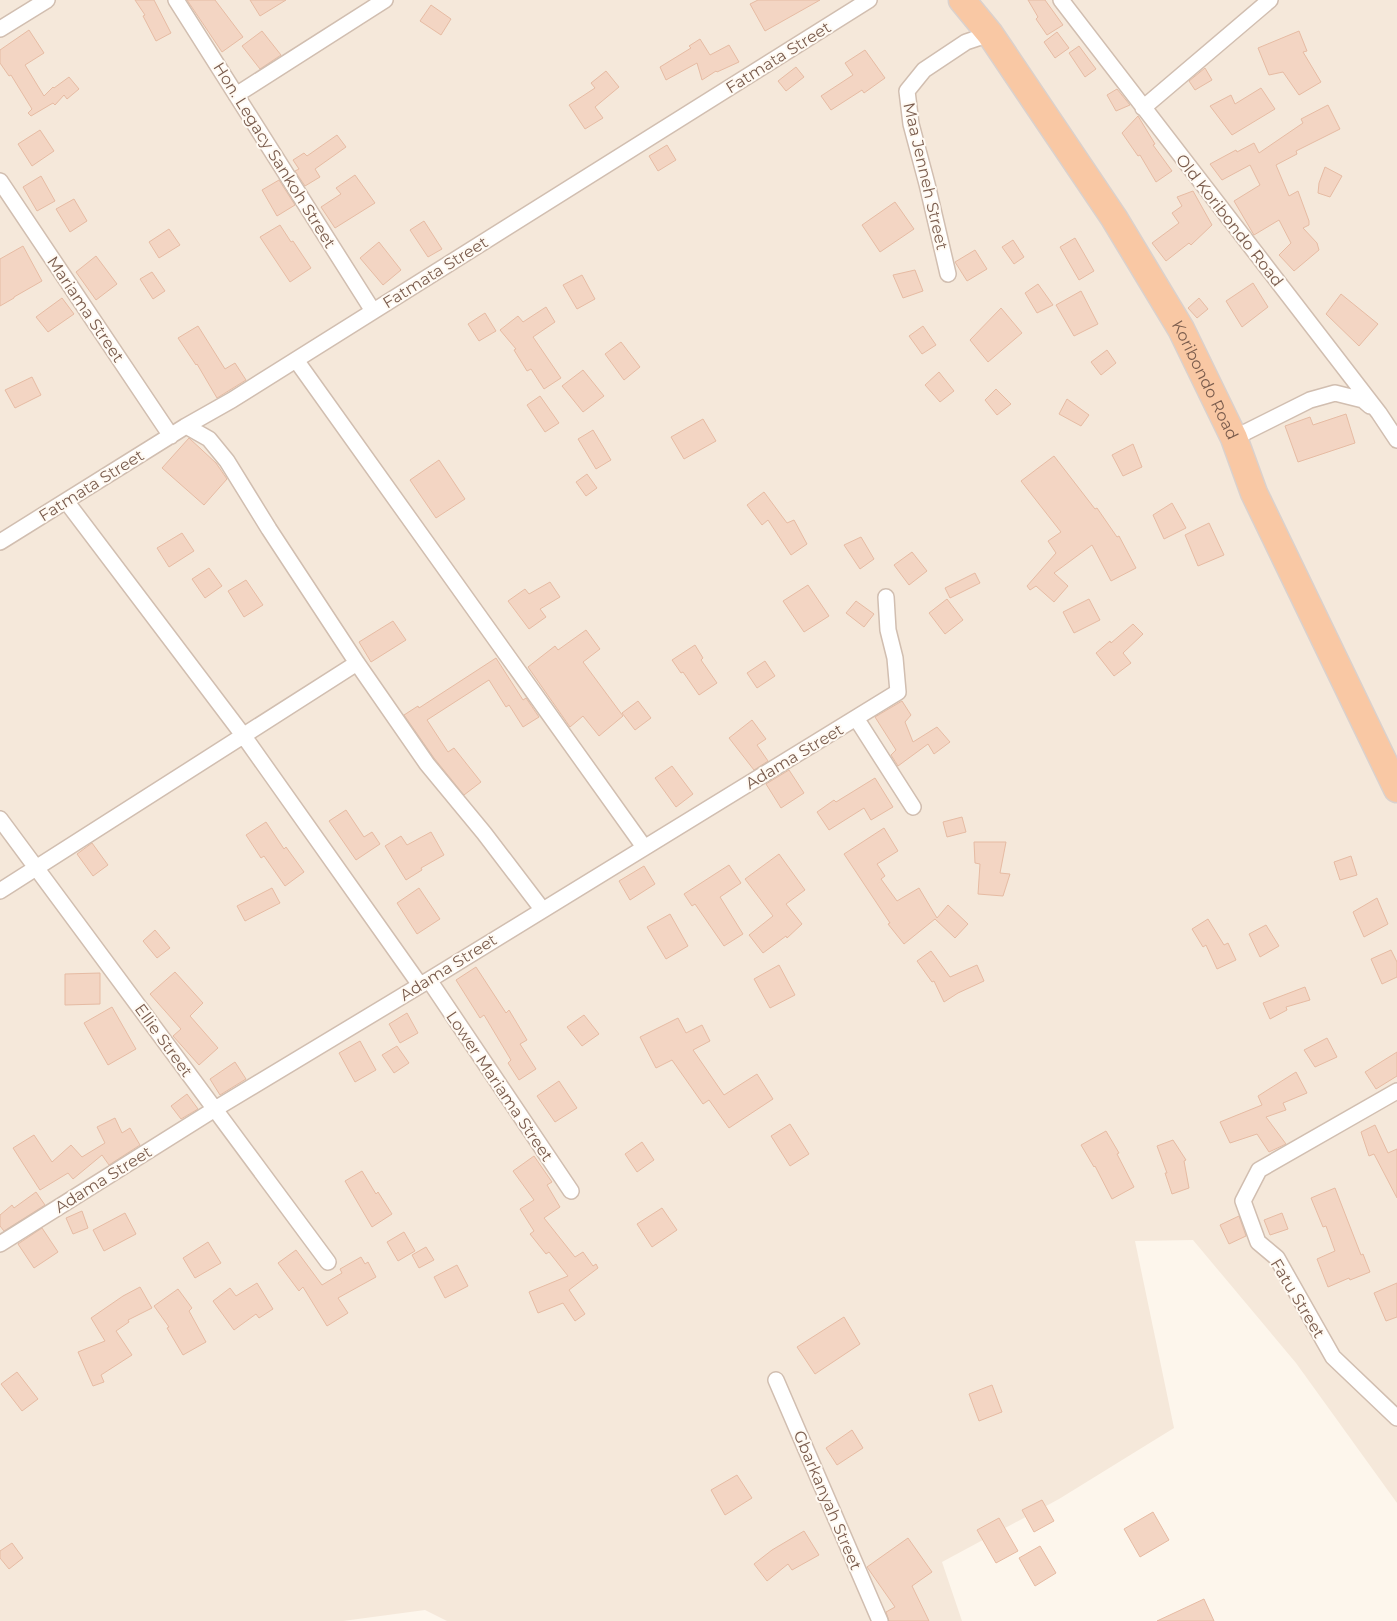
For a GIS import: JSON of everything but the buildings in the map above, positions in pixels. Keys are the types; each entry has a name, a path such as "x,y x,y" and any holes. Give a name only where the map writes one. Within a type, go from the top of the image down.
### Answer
{"highway":[{"name":"Koribondo Road","path":"962,0 990,34 1124,235 1181,329 1234,438 1254,494 1397,789"}],"street":[{"path":"0,29 47,0"},
{"name":"Hon. Legacy Sankoh Street","path":"176,0 373,311"},
{"path":"236,95 385,0"},
{"name":"Fatmata Street","path":"0,542 296,360 869,0"},
{"name":"Old Koribondo Road","path":"1061,0 1379,413 1397,440"},
{"path":"1143,108 1270,0"},
{"name":"Maa Jenneh Street","path":"948,274 928,184 911,124 907,91 924,70 931,65 966,42 990,34"},
{"name":"Mariama Street","path":"0,182 171,436"},
{"path":"296,360 644,847"},
{"path":"1234,438 1310,400 1335,393 1363,400 1379,413"},
{"path":"186,426 209,439 227,461 269,530 427,764 484,833 542,909"},
{"name":"Lower Mariama Street","path":"66,501 243,734 424,983 571,1191"},
{"name":"Adama Street","path":"0,1244 215,1109 898,692 895,658 888,630 886,597"},
{"path":"0,891 243,734 357,663"},
{"path":"856,718 913,807"},
{"name":"Ellie Street","path":"0,819 328,1262"},
{"name":"Fatu Street","path":"1397,1092 1259,1170 1243,1202 1258,1242 1277,1258 1333,1357 1397,1418"},
{"name":"Gbarkanyah Street","path":"776,1380 880,1621"}],"shaded area":[{"path":"0,0 1397,0 1397,1503 1296,1363 1193,1240 1135,1241 1174,1428 1059,1499 942,1562 962,1621 447,1621 425,1610 343,1621 0,1621"}]}
